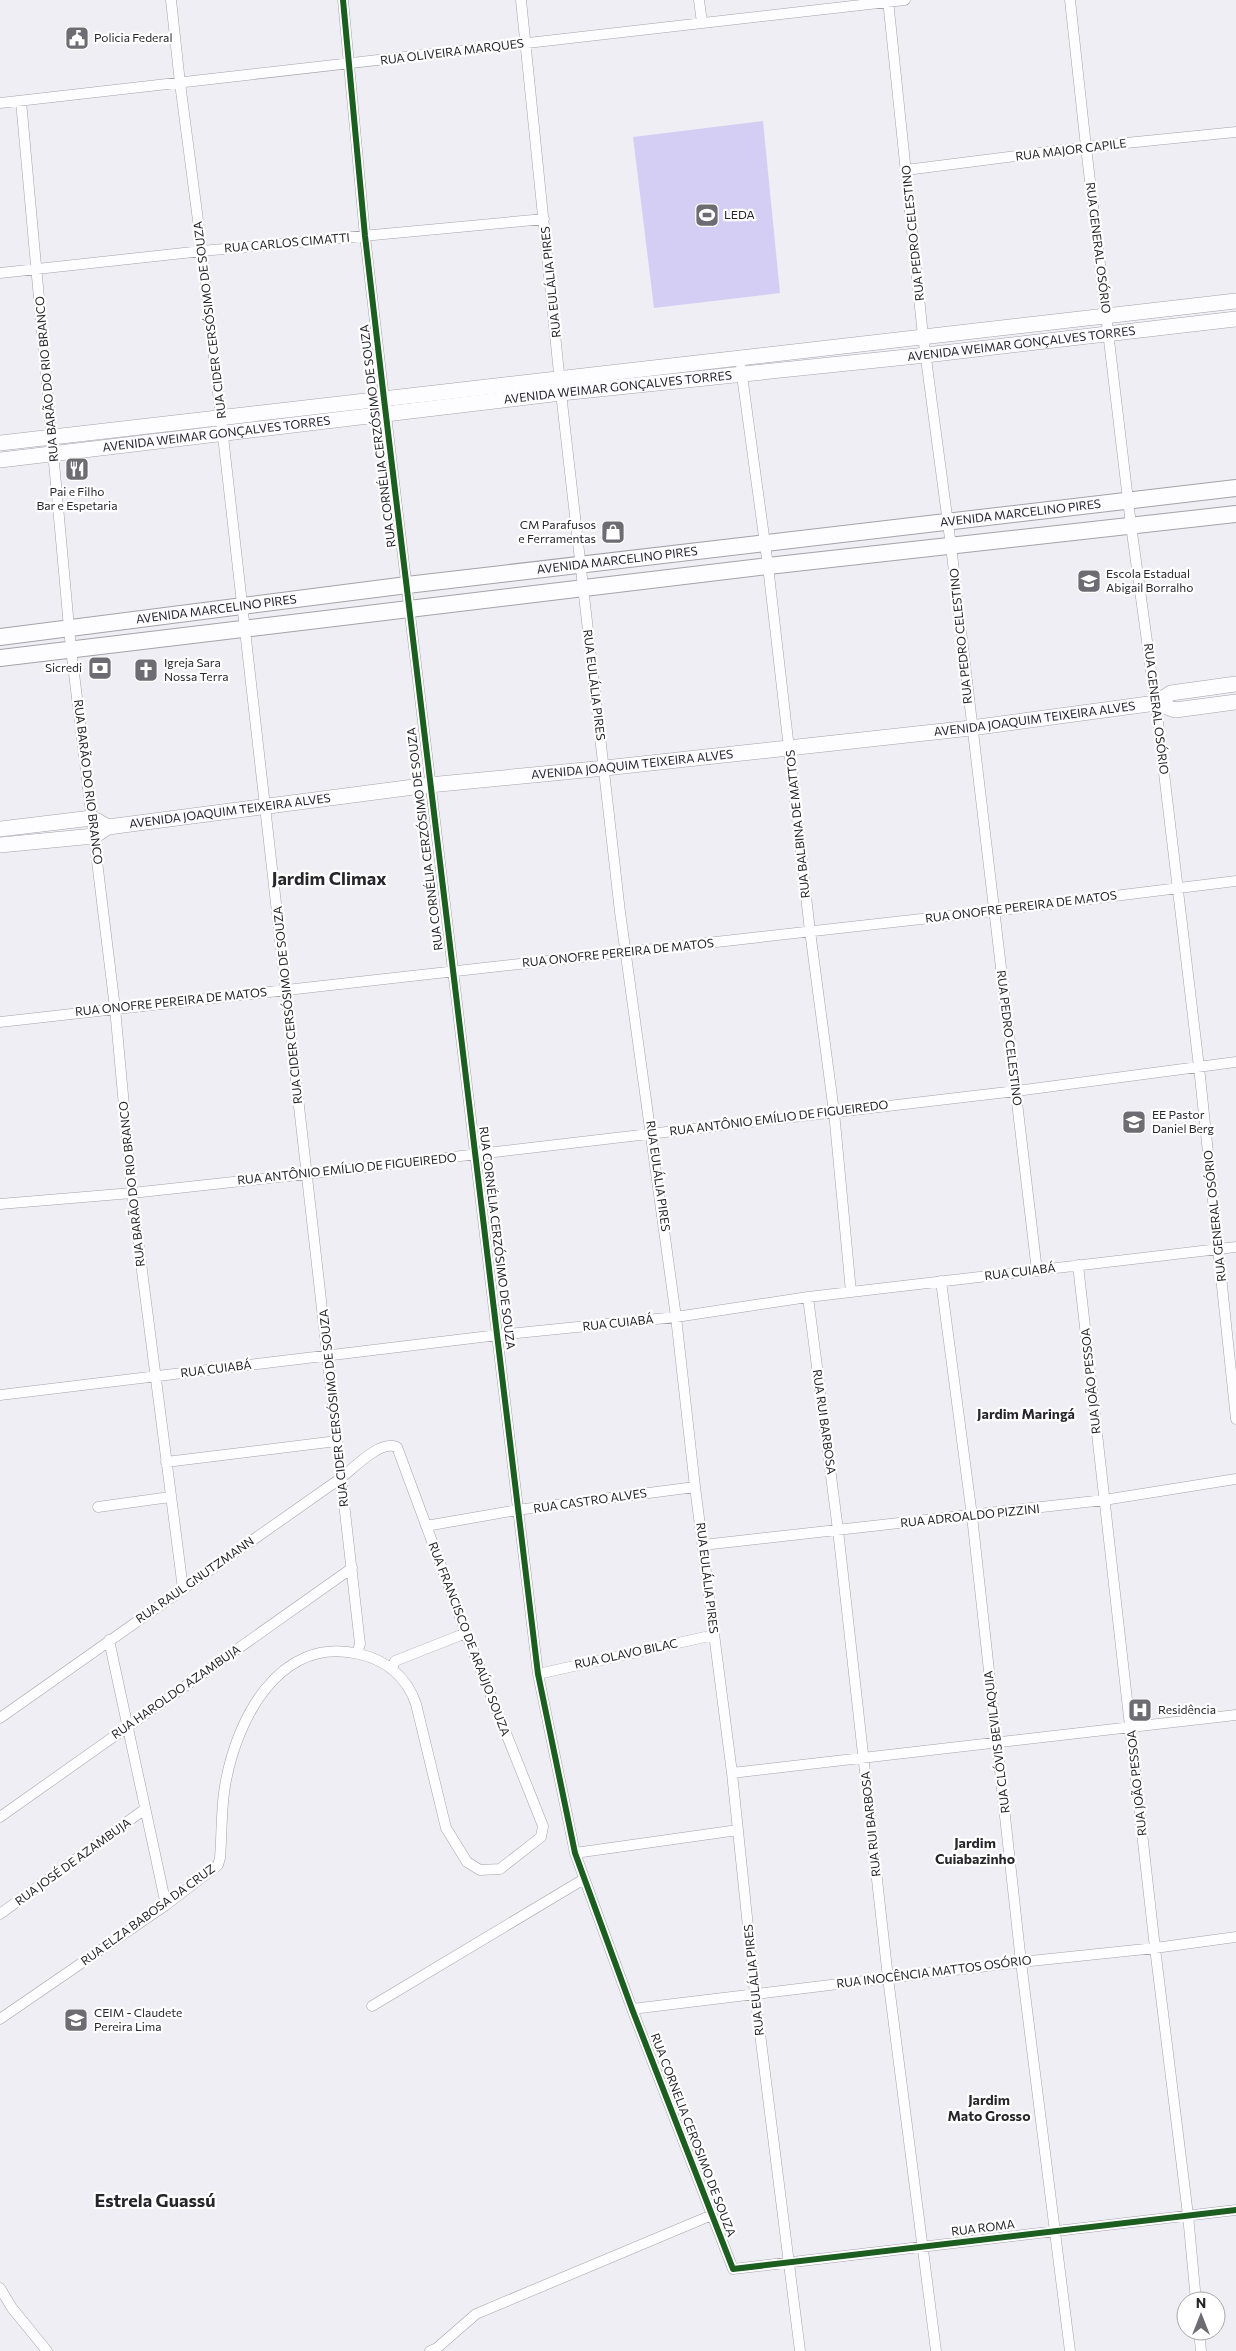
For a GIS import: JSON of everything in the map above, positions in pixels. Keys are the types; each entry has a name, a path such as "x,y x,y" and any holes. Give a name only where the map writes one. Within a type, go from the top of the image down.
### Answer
{"main road":[{"name":"AVENIDA WEIMAR GONÇALVES TORRES","path":"0,443 222,426 560,386 740,358 1236,301"},
{"name":"AVENIDA WEIMAR GONÇALVES TORRES","path":"560,386 742,373 926,355 1236,319"},
{"name":"AVENIDA WEIMAR GONÇALVES TORRES","path":"0,460 54,455 222,426"},
{"name":"AVENIDA MARCELINO PIRES","path":"0,637 407,585 1236,488"},
{"name":"AVENIDA MARCELINO PIRES","path":"0,658 768,566 1236,514"},
{"name":"AVENIDA JOAQUIM TEIXEIRA ALVES","path":"94,836 108,827 429,785 605,768 971,728 1156,703 1171,693 1236,684"},
{"name":"AVENIDA JOAQUIM TEIXEIRA ALVES","path":"1156,703 1174,710 1236,702"},
{"path":"0,829 92,818 108,827"},
{"path":"73,820 76,837"},
{"path":"0,846 94,836"}],"street":[{"name":"RUA CIDER CERSÓSIMO DE SOUZA","path":"171,0 243,605 342,1478 360,1644 357,1653"},
{"name":"RUA CORNÉLIA CERZÓSIMO DE SOUZA","path":"343,0 365,236 429,785 498,1335 517,1510 538,1674 575,1853"},
{"name":"RUA EULÁLIA PIRES","path":"521,0 580,565 626,952 676,1317 695,1487 732,1773 755,1994 800,2351"},
{"path":"699,0 702,23"},
{"name":"RUA OLIVEIRA MARQUES","path":"0,103 904,0"},
{"name":"RUA GENERAL OSÓRIO","path":"1070,0 1086,147 1132,526 1156,703 1199,1067 1218,1249 1233,1365 1236,1419"},
{"name":"RUA PEDRO CELESTINO","path":"888,1 923,336 951,546 971,728 1037,1271"},
{"name":"RUA BARÃO DO RIO BRANCO","path":"21,101 71,649 115,1008 132,1194 154,1377 183,1589"},
{"name":"RUA MAJOR CAPILE","path":"906,170 1086,147 1236,132"},
{"name":"RUA CARLOS CIMATTI","path":"0,273 202,251 544,219"},
{"name":"RUA BALBINA DE MATTOS","path":"740,358 768,566 810,931 834,1112 851,1292"},
{"name":"RUA ONOFRE PEREIRA DE MATOS","path":"0,1022 993,911 1236,881"},
{"name":"RUA ANTÔNIO EMÍLIO DE FIGUEIREDO","path":"0,1204 132,1194 475,1155 1016,1091 1236,1062"},
{"name":"RUA ANTÔNIO EMÍLIO DE FIGUEIREDO","path":"0,1211 23,1203"},
{"name":"RUA CUIABÁ","path":"0,1395 498,1335 676,1317 808,1297 1236,1247"},
{"name":"RUA JOÃO PESSOA","path":"1078,1265 1155,1948 1188,2215 1195,2291"},
{"name":"RUA CLÓVIS BEVILAQUIA","path":"941,1281 972,1516 1021,1962 1070,2351"},
{"name":"RUA RUI BARBOSA","path":"808,1297 838,1530 888,1978 936,2351"},
{"path":"166,1462 337,1441"},
{"name":"RUA RAUL GNUTZMANN","path":"0,1718 342,1478 382,1446 391,1445"},
{"name":"RUA FRANCISCO DE ARAÚJO SOUZA","path":"391,1445 397,1447 466,1633 543,1826 541,1837 500,1869"},
{"name":"RUA ADROALDO PIZZINI","path":"703,1545 1104,1500 1236,1478"},
{"name":"RUA CASTRO ALVES","path":"426,1526 517,1510 695,1487"},
{"path":"98,1507 170,1496"},
{"name":"RUA HAROLDO AZAMBUJA","path":"0,1817 352,1568"},
{"path":"392,1668 395,1661 466,1633"},
{"name":"RUA OLAVO BILAC","path":"538,1674 714,1635"},
{"path":"109,1640 126,1727 166,1905"},
{"name":"RUA ELZA BABOSA DA CRUZ","path":"0,2019 166,1905 218,1865 224,1786 246,1720 258,1697 284,1671 310,1655 334,1651 357,1653 375,1659 392,1668 402,1678 414,1697 446,1828 464,1858 471,1865 485,1871 500,1869"},
{"path":"732,1773 1236,1715"},
{"name":"RUA JOSÉ DE AZAMBUJA","path":"0,1914 145,1809"},
{"path":"575,1853 738,1830"},
{"name":"RUA CORNELIA CEROSIMO DE SOUZA","path":"575,1853 632,2009 733,2269"},
{"path":"372,2006 584,1879"},
{"name":"RUA INOCÊNCIA MATTOS OSÓRIO","path":"632,2009 1236,1937"},
{"name":"RUA ROMA","path":"733,2269 1236,2210"},
{"path":"430,2351 476,2314 712,2215"},
{"path":"0,2288 12,2308 47,2351"}],"shaded area":[{"name":"LEDA","path":"763,121 780,293 654,308 633,137"}],"cycle path":[{"path":"343,0 365,236 538,1674 575,1853 632,2009 733,2269 1236,2210"}],"place":[{"name":"Policia Federal","path":"77,38"},
{"name":"LEDA","path":"707,215"},
{"name":"Pai e Filho Bar e Espetaria","path":"77,469"},
{"name":"CM Parafusos e Ferramentas","path":"613,532"},
{"name":"Escola Estadual Abigail Borralho","path":"1089,581"},
{"name":"Sicredi","path":"100,668"},
{"name":"Igreja Sara Nossa Terra","path":"146,670"},
{"name":"EE Pastor Daniel Berg","path":"1134,1122"},
{"name":"Residência","path":"1140,1710"},
{"name":"CEIM - Claudete Pereira Lima","path":"76,2020"}],"district":[{"name":"Jardim Climax","path":"329,879"},
{"name":"Jardim Maringá","path":"1026,1414"},
{"name":"Jardim Cuiabazinho","path":"975,1852"},
{"name":"Jardim Mato Grosso","path":"989,2108"},
{"name":"Estrela Guassú","path":"155,2201"}]}
